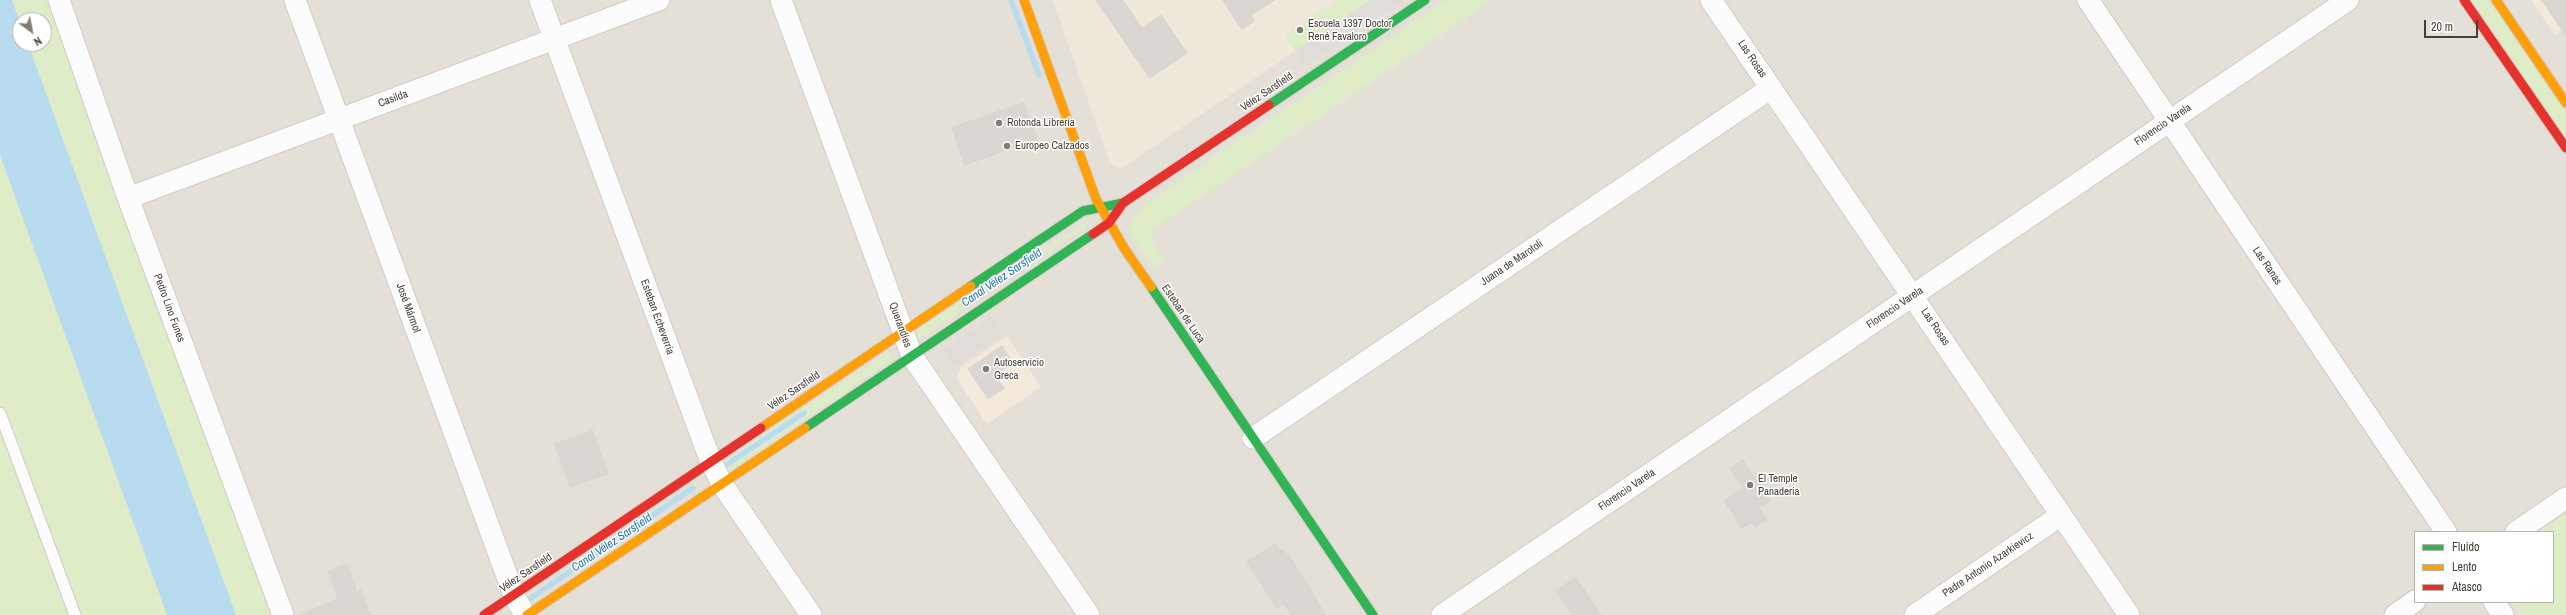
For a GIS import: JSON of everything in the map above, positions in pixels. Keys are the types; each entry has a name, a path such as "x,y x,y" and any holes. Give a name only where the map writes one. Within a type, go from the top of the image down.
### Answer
{"street":[{"name":"Pedro Lino Funes","path":"59,0 128,198 282,615"},
{"name":"José Mármol","path":"295,0 514,595 526,615"},
{"name":"Esteban Echeverría","path":"540,0 711,462 722,484 811,615"},
{"name":"Casilda","path":"128,198 659,0"},
{"name":"Querandíes","path":"781,0 912,356 1089,615"},
{"name":"Esteban de Luca","path":"1024,0 1101,207 1109,223 1124,248 1373,615"},
{"name":"Vélez Sarsfield","path":"526,615 1109,223 1124,203 1424,0"},
{"name":"Las Rosas","path":"1711,0 1913,295 2129,615"},
{"name":"Las Ranas","path":"2088,0 2445,531"},
{"name":"Florencio Varela","path":"1442,615 2348,0"},
{"path":"2464,0 2566,148"},
{"path":"2496,0 2566,103"},
{"name":"Juana de Marotoli","path":"1253,438 1772,88"},
{"name":"Vélez Sarsfield","path":"484,615 1083,211 1124,203"},
{"path":"2517,531 2566,498"},
{"name":"Padre Antonio Azarkievicz","path":"1915,615 2061,515"},
{"path":"2395,615 2414,602"},
{"path":"2495,603 2503,615"}],"lane":[{"path":"0,413 75,615"}],"shaded area":[{"path":"0,0 2566,0 2566,615 103,615"},
{"path":"1053,0 1371,0 1120,169 1110,163"},
{"path":"1371,0 1403,0 1304,66 1295,51"},
{"path":"2531,0 2566,0 2566,28 2555,35"},
{"path":"992,317 1003,334 953,368 942,351"},
{"path":"1007,336 1041,387 987,424 957,379 961,367"}],"green space":[{"path":"0,0 59,0 282,615 0,615"},
{"path":"1337,0 1371,0 1295,51 1284,35"},
{"path":"1446,0 1493,0 1153,229 1152,242 1165,261 1154,269 1132,238 1128,227 1133,217 1146,203"},
{"path":"2472,0 2489,0 2566,114 2566,138"},
{"path":"1089,220 1089,224 919,339 915,338 915,331"},
{"path":"889,352 892,360 727,472 722,462"},
{"path":"695,483 698,487 529,602 527,598"},
{"path":"2566,513 2566,615 2521,615 2513,603 2554,603 2554,531 2539,531"}],"water":[{"path":"0,0 12,0 16,12 12,12 12,52 31,52 236,615 167,615 0,155"}],"building":[{"path":"1096,0 1123,0 1142,28 1161,15 1187,53 1150,78"},
{"path":"1223,0 1275,0 1251,15 1254,21 1242,29"},
{"path":"2542,0 2566,0 2566,36"},
{"path":"1024,103 1037,139 965,165 952,128"},
{"path":"1002,346 1013,363 995,375 1004,388 988,399 968,369"},
{"path":"593,431 608,474 570,487 555,444"},
{"path":"1743,460 1770,501 1759,508 1767,519 1755,527 1752,522 1742,528 1724,501 1743,488 1730,469"},
{"path":"1275,544 1280,551 1282,549 1286,555 1288,553 1326,615 1291,615 1284,604 1277,608 1247,562"},
{"path":"347,564 357,592 361,590 370,615 300,615 338,599 328,571"},
{"path":"1576,577 1601,615 1572,615 1556,591"}],"waterway":[{"path":"1011,0 1039,75"},
{"name":"Canal Vélez Sarsfield","path":"726,465 804,413"},
{"name":"Canal Vélez Sarsfield","path":"531,598 693,488"}],"traffic: fast":[{"path":"1269,105 1425,0"},
{"path":"971,286 1083,211 1123,203"},
{"path":"805,428 1093,234"},
{"path":"1151,287 1373,615"}],"traffic: slow":[{"path":"1024,0 1096,199 1124,248 1151,287"},
{"path":"2496,0 2566,103"},
{"path":"761,428 971,286"},
{"path":"527,615 805,428"}],"traffic: jam":[{"path":"2464,0 2566,148"},
{"path":"1093,234 1109,223 1123,203 1269,105"},
{"path":"484,615 761,428"}],"place":[{"name":"Escuela 1397 Doctor René Favaloro","path":"1300,30"},
{"name":"Rotonda Librería","path":"999,123"},
{"name":"Europeo Calzados","path":"1007,146"},
{"name":"Autoservicio Greca","path":"986,369"},
{"name":"El Temple Panadería","path":"1750,485"}]}
